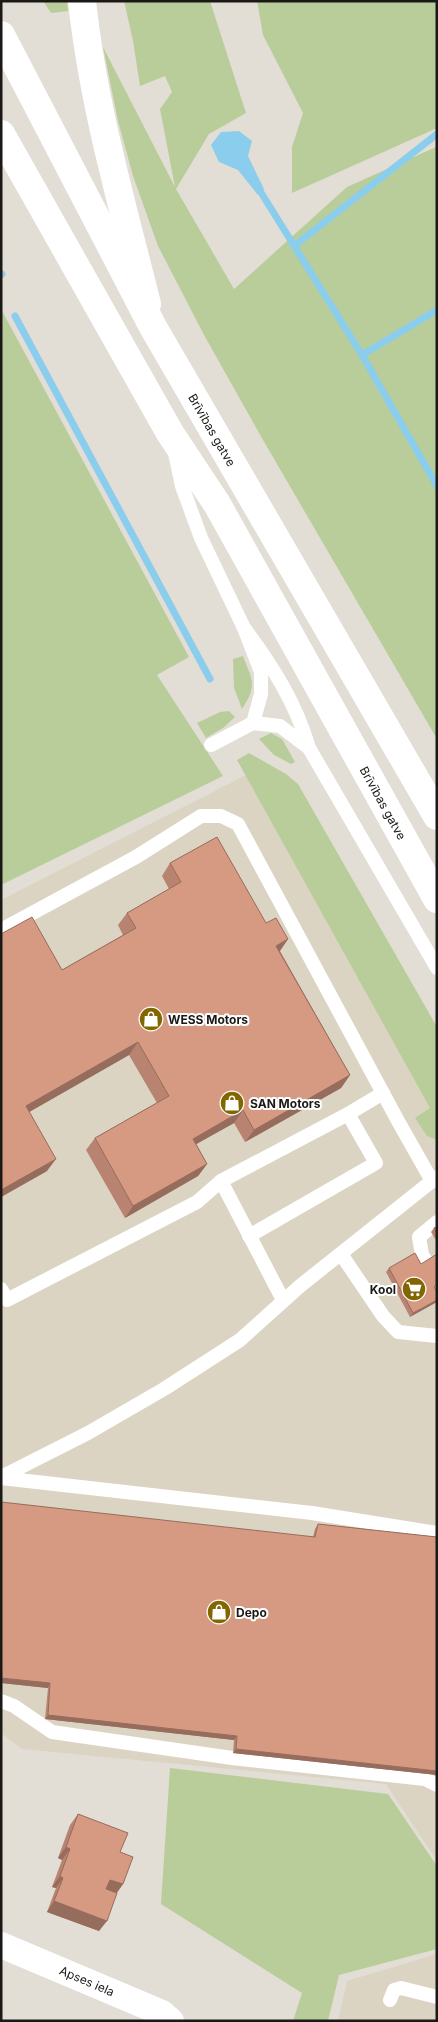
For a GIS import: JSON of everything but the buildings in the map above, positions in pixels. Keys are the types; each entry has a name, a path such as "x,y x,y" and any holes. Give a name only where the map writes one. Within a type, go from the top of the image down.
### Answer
{"main road":[{"path":"82,1 88,52 101,122 153,328"},
{"name":"Brīvības gatve","path":"1,35 153,328 437,816"},
{"name":"Brīvības gatve","path":"1,134 170,433 217,504 437,899"}],"street":[{"name":"Apses iela","path":"1,1945 162,2013 171,2021"}],"lane":[{"path":"170,433 182,486 201,538 244,628 261,672 261,694 253,723"},
{"path":"244,628 270,662 302,722 310,748 437,968"},
{"path":"211,745 253,723 280,726 310,748"},
{"path":"1,930 136,857 201,816 221,816 238,824 383,1093 435,1179 283,1300 240,1340 164,1389 88,1433 1,1478"},
{"path":"1,1289 7,1300 197,1202 220,1181 348,1114 383,1093"},
{"path":"249,1236 376,1163 348,1114"},
{"path":"220,1181 283,1300"},
{"path":"437,1222 419,1237 422,1255 437,1277"},
{"path":"341,1254 383,1316 398,1332 437,1336"},
{"path":"1,1478 312,1513 437,1533"},
{"path":"1,1701 14,1706 52,1732 232,1758 425,1779 437,1786"},
{"path":"390,2000 394,1990 400,1988 437,1997"}],"shaded area":[{"path":"254,771 437,1106 437,1861 386,1784 22,1749 1,1733 1,900"},
{"path":"437,1954 437,2021 338,2021 347,1981"}],"green space":[{"path":"43,1 67,1 68,11 51,13"},
{"path":"124,1 210,1 246,113 209,134 176,189 234,289 347,187 437,148 437,739 263,440 204,335 158,246 133,176 118,121 103,47 175,187 160,109 172,92 165,76 140,86"},
{"path":"257,1 437,1 437,128 292,193 292,147 303,113 263,35"},
{"path":"1,309 189,657 157,675 223,776 1,885"},
{"path":"243,656 251,677 252,688 242,709 234,688 233,659"},
{"path":"229,711 235,717 223,728 206,738 197,723 220,712"},
{"path":"271,733 282,739 295,762 291,764 274,755 259,739"},
{"path":"249,753 286,774 298,784 437,1027 437,1140 427,1136 415,1118 430,1108 237,760"},
{"path":"170,1768 388,1794 437,1866 437,1949 339,1975 328,2021 293,2021 302,1993 161,1904"}],"water":[{"path":"239,131 252,141 248,156 264,189 258,195 238,170 219,162 211,145 221,132"}],"waterway":[{"path":"294,246 437,134"},
{"path":"257,186 362,355 437,486"},
{"path":"362,355 437,310"},
{"path":"15,316 210,679"}],"place":[{"name":"WESS Motors","path":"151,1019"},
{"name":"SAN Motors","path":"232,1103"},
{"name":"Kool","path":"414,1289"},
{"name":"Depo","path":"219,1612"}]}
